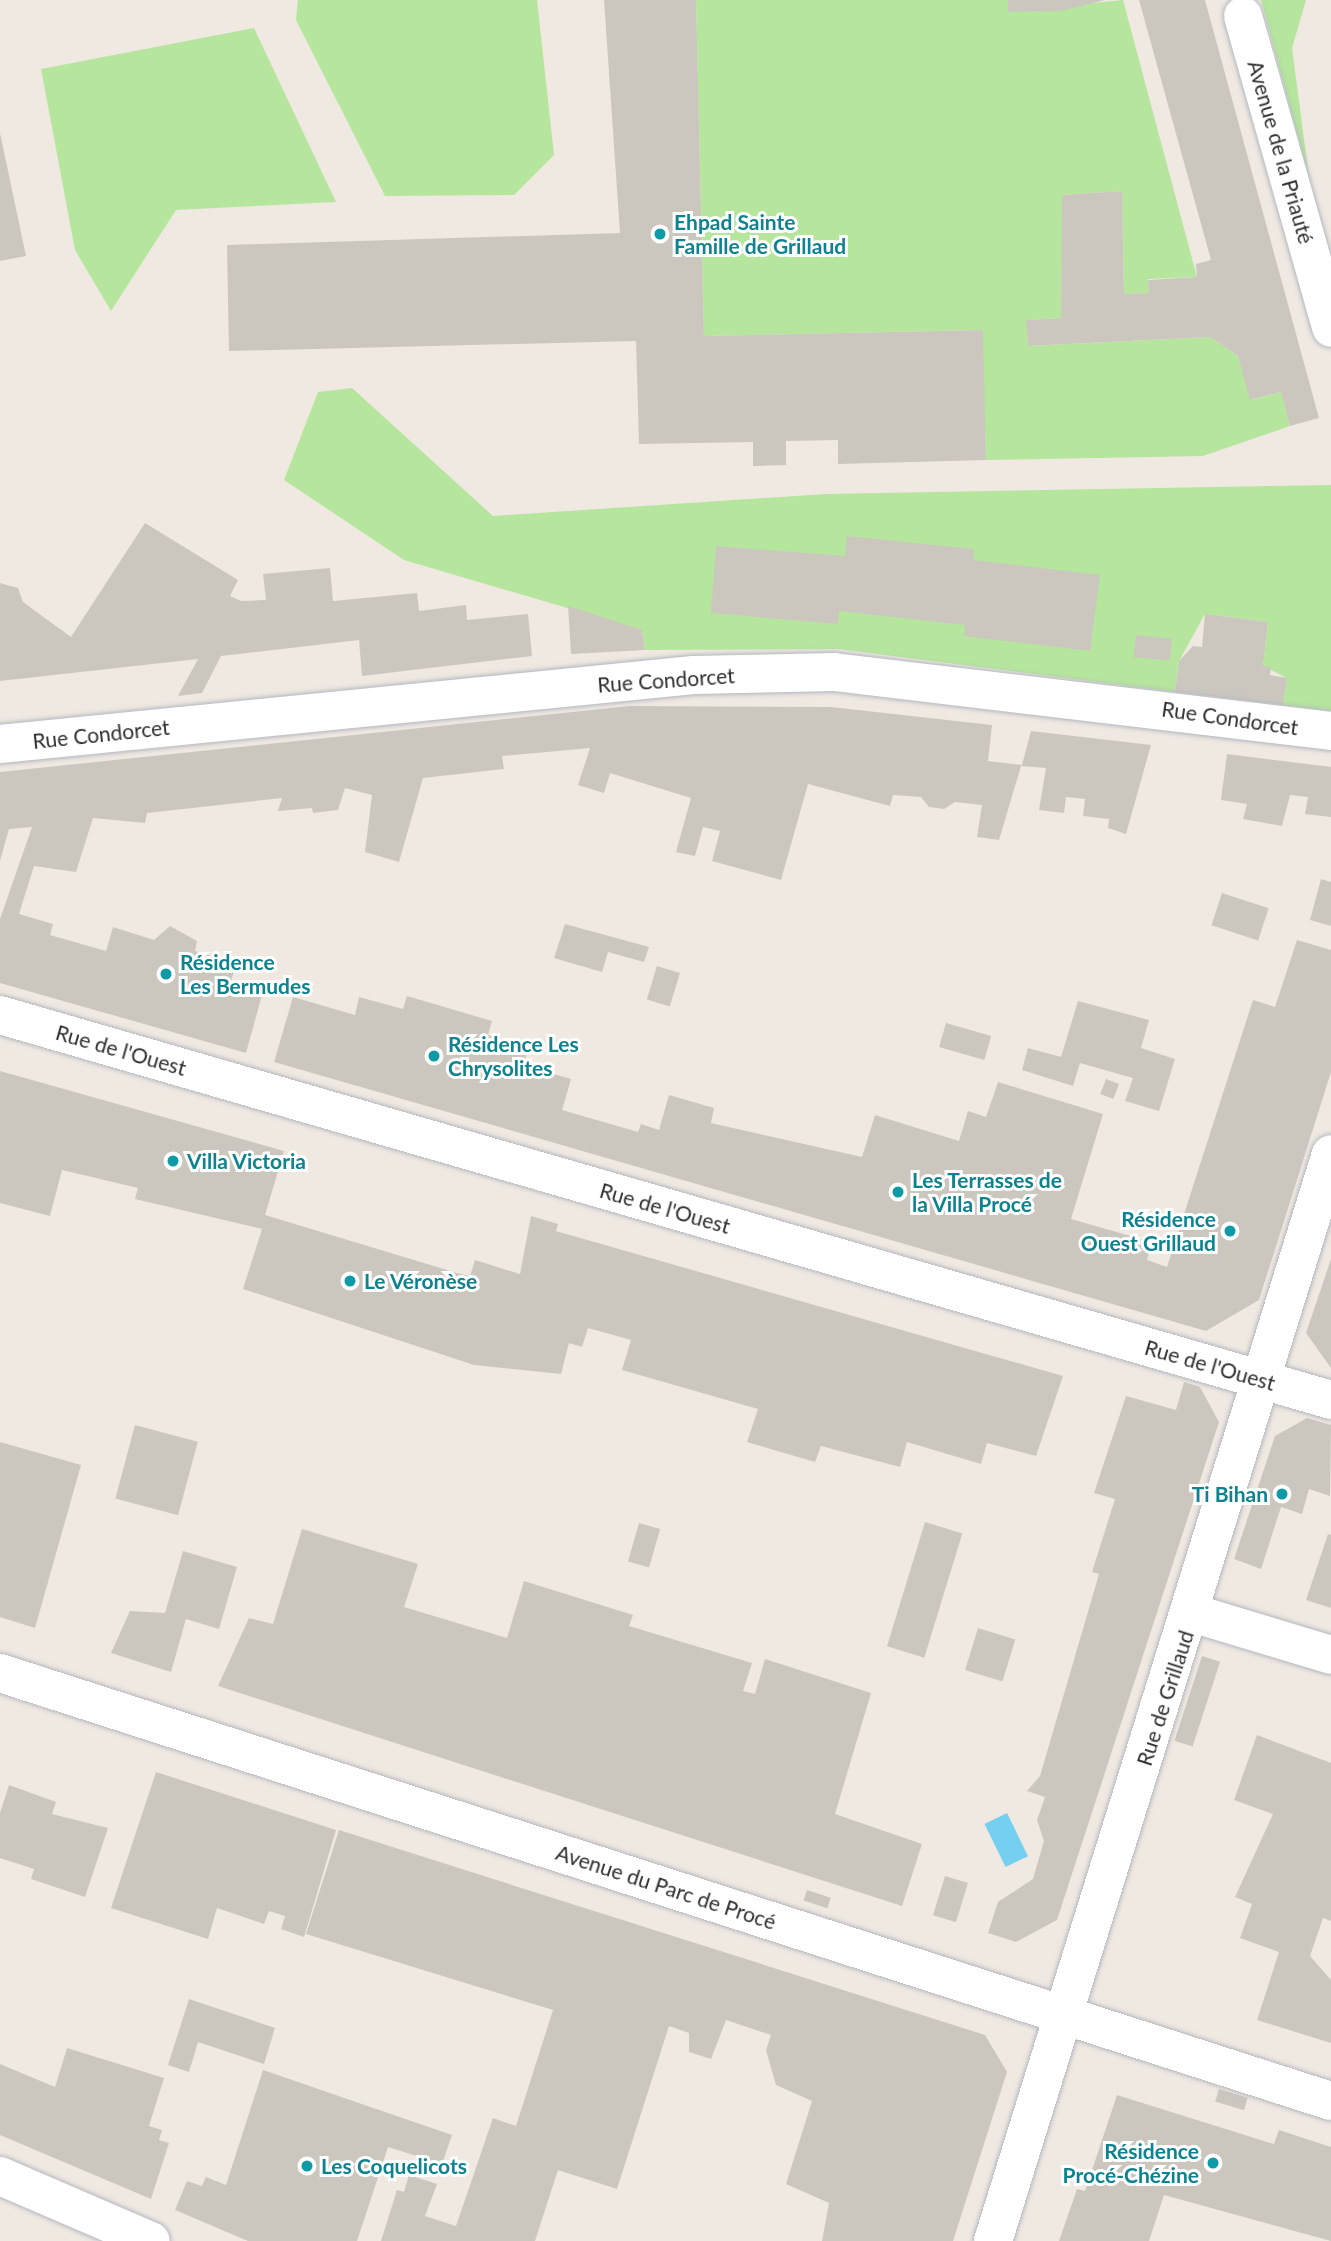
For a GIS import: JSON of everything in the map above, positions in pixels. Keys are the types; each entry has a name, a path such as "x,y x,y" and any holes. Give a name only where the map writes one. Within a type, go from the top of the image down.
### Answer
{"street":[{"name":"Avenue de la Priauté","path":"1243,16 1331,328"},
{"name":"Rue Condorcet","path":"0,744 694,675 834,672 1331,731"},
{"name":"Rue de l'Ouest","path":"0,1015 1331,1400"},
{"name":"Rue de Grillaud","path":"993,2241 1192,1613 1331,1153"},
{"path":"1192,1613 1331,1655"},
{"name":"Avenue du Parc de Procé","path":"0,1673 1331,2101"},
{"path":"0,2176 151,2241"}],"green space":[{"path":"298,0 537,0 554,155 514,195 385,196 296,20"},
{"path":"696,0 1008,0 1008,11 1123,0 1197,277 1148,279 1149,293 1124,294 1122,191 1063,195 1061,318 1027,320 1028,346 1210,337 1238,356 1251,400 1281,392 1290,426 1203,456 986,460 982,330 704,336"},
{"path":"1261,0 1306,0 1292,48 1309,177"},
{"path":"254,28 336,202 176,210 111,311 75,250 41,69"},
{"path":"352,388 493,516 825,494 1331,485 1331,711 1283,705 1287,678 1263,666 1268,622 1205,614 1179,661 1175,692 838,649 645,650 642,630 404,560 284,480 318,392"}],"water":[{"path":"1007,1813 1028,1856 1006,1867 985,1824"}],"building":[{"name":"Ehpad Sainte Famille de Grillaud","path":"604,0 696,0 704,336 983,330 986,460 838,464 838,440 786,441 786,465 753,466 753,442 639,444 636,341 229,351 227,245 620,233"},
{"path":"1008,0 1105,0 1061,11 1008,12"},
{"path":"1139,0 1205,0 1319,418 1290,426 1281,392 1250,400 1238,356 1210,337 1028,346 1026,320 1061,318 1062,195 1122,191 1124,294 1149,293 1148,280 1197,277 1196,264 1211,260"},
{"path":"0,133 26,256 0,261"},
{"path":"145,523 238,580 230,596 241,601 266,600 263,574 330,568 333,601 417,593 419,611 466,605 467,620 528,614 532,656 362,676 359,640 221,656 202,693 178,696 198,659 0,681 0,583 18,588 23,602 71,637"},
{"path":"847,536 974,549 973,560 1100,575 1090,651 964,636 965,625 839,611 838,624 711,613 716,546 845,556"},
{"path":"568,606 642,630 645,650 571,654"},
{"path":"1205,614 1268,622 1263,666 1271,667 1270,675 1287,678 1283,705 1175,692 1179,661 1193,646 1202,647"},
{"path":"1136,635 1172,639 1170,661 1134,657"},
{"path":"630,706 831,707 992,725 988,761 1022,765 1031,731 1151,745 1126,834 1108,828 1109,819 1083,816 1085,799 1066,797 1064,813 1039,810 1046,768 1021,766 999,840 977,837 982,805 955,802 944,809 929,807 921,797 893,795 890,806 808,784 781,880 712,861 720,831 703,827 695,856 676,852 691,798 610,773 604,793 578,785 590,748 502,756 504,769 423,778 399,862 365,852 372,795 345,788 338,810 313,813 312,808 278,811 282,798 147,813 145,823 93,818 76,872 34,866 19,914 53,924 50,935 106,951 113,927 154,940 170,926 197,941 195,951 236,963 230,986 262,995 246,1053 0,983 0,919 32,827 9,829 0,861 0,772"},
{"path":"1227,754 1331,767 1331,817 1305,814 1308,797 1290,795 1282,826 1243,819 1247,804 1221,800"},
{"path":"1321,879 1331,882 1331,926 1310,920"},
{"path":"1222,893 1269,908 1258,940 1211,925"},
{"path":"565,924 649,947 644,962 608,952 602,972 554,958"},
{"path":"1297,940 1331,950 1331,1072 1259,1300 1206,1331 274,1062 293,997 355,1015 359,997 403,1009 407,996 492,1021 488,1035 529,1047 523,1065 571,1079 562,1110 638,1132 641,1124 659,1130 669,1095 714,1108 711,1123 862,1157 875,1115 959,1141 968,1111 986,1117 998,1082 1103,1114 1071,1219 1152,1242 1147,1260 1167,1267 1253,1000 1275,1007"},
{"path":"657,966 680,973 670,1006 647,999"},
{"path":"1078,1001 1149,1020 1141,1048 1175,1059 1159,1111 1125,1101 1133,1078 1080,1063 1073,1086 1022,1070 1028,1048 1061,1057"},
{"path":"946,1023 991,1036 984,1060 939,1047"},
{"path":"0,1071 284,1151 265,1215 457,1273 470,1276 475,1260 520,1274 531,1216 558,1224 556,1231 1063,1376 1036,1456 987,1443 981,1464 907,1442 900,1467 821,1446 815,1462 747,1442 758,1409 622,1370 631,1340 588,1328 582,1347 569,1343 561,1374 474,1365 243,1289 262,1229 135,1199 138,1188 62,1170 50,1216 0,1203"},
{"path":"1106,1079 1119,1084 1113,1099 1100,1094"},
{"path":"1331,1259 1331,1368 1306,1333"},
{"path":"1184,1382 1200,1387 1219,1422 1057,1920 1016,1942 988,1933 998,1902 1033,1879 1044,1841 1037,1820 1045,1797 1027,1791 1040,1776 1099,1574 1092,1572 1115,1499 1094,1493 1126,1396 1176,1410"},
{"name":"Ti Bihan","path":"1307,1418 1331,1425 1330,1496 1309,1489 1302,1514 1281,1507 1261,1569 1234,1559 1275,1436"},
{"path":"135,1425 198,1442 178,1515 115,1498"},
{"path":"0,1442 81,1465 35,1628 0,1617"},
{"path":"925,1522 962,1533 924,1658 887,1646"},
{"path":"639,1523 660,1529 649,1568 628,1561"},
{"path":"302,1529 418,1564 404,1607 507,1638 524,1581 633,1615 629,1626 752,1663 743,1691 755,1694 765,1659 871,1693 835,1814 922,1844 902,1906 218,1686 249,1618 273,1624"},
{"path":"1328,1534 1331,1535 1331,1608 1306,1600"},
{"path":"183,1551 237,1567 219,1629 186,1619 171,1672 111,1653 130,1611 165,1613"},
{"path":"978,1628 1015,1639 1002,1681 965,1670"},
{"path":"1202,1656 1220,1662 1193,1747 1174,1741"},
{"path":"1257,1735 1331,1763 1331,1921 1323,1918 1310,1956 1331,1980 1331,2043 1257,2020 1279,1952 1240,1938 1252,1904 1235,1897 1273,1814 1234,1800"},
{"path":"156,1772 336,1830 304,1937 281,1929 285,1916 269,1911 264,1924 217,1908 208,1939 111,1908"},
{"path":"9,1785 56,1802 52,1814 108,1828 85,1897 31,1879 34,1869 0,1858 0,1813"},
{"path":"339,1830 985,2035 1007,2072 953,2241 822,2241 829,2203 786,2184 812,2101 776,2085 766,2050 771,2035 726,2020 711,2059 689,2052 689,2033 669,2026 617,2189 558,2170 535,2241 381,2241 397,2190 404,2192 409,2175 437,2184 425,2216 456,2226 493,2118 516,2126 553,2010 306,1934"},
{"path":"945,1876 968,1883 956,1922 933,1915"},
{"path":"807,1890 831,1898 827,1908 804,1900"},
{"path":"189,1999 275,2028 264,2064 198,2042 189,2072 168,2065"},
{"path":"67,2048 164,2078 149,2126 162,2130 159,2140 169,2143 151,2199 0,2135 0,2064 55,2087"},
{"name":"Les Coquelicots","path":"263,2070 452,2135 442,2164 388,2147 357,2241 248,2241 175,2210 187,2181 202,2186 206,2177 226,2185"},
{"path":"1219,2089 1248,2098 1244,2110 1215,2101"},
{"name":"Résidence Procé-Chézine","path":"1117,2095 1274,2144 1279,2130 1331,2147 1331,2241 1164,2195 1149,2241 1059,2241 1077,2189 1085,2191"}],"place":[{"name":"Ehpad Sainte Famille de Grillaud","path":"660,234"},
{"name":"Résidence Les Bermudes","path":"166,974"},
{"name":"Résidence Les Chrysolites","path":"434,1056"},
{"name":"Villa Victoria","path":"173,1161"},
{"name":"Les Terrasses de la Villa Procé","path":"898,1192"},
{"name":"Résidence Ouest Grillaud","path":"1230,1231"},
{"name":"Le Véronèse","path":"350,1281"},
{"name":"Ti Bihan","path":"1282,1494"},
{"name":"Résidence Procé-Chézine","path":"1213,2163"},
{"name":"Les Coquelicots","path":"307,2166"}]}
